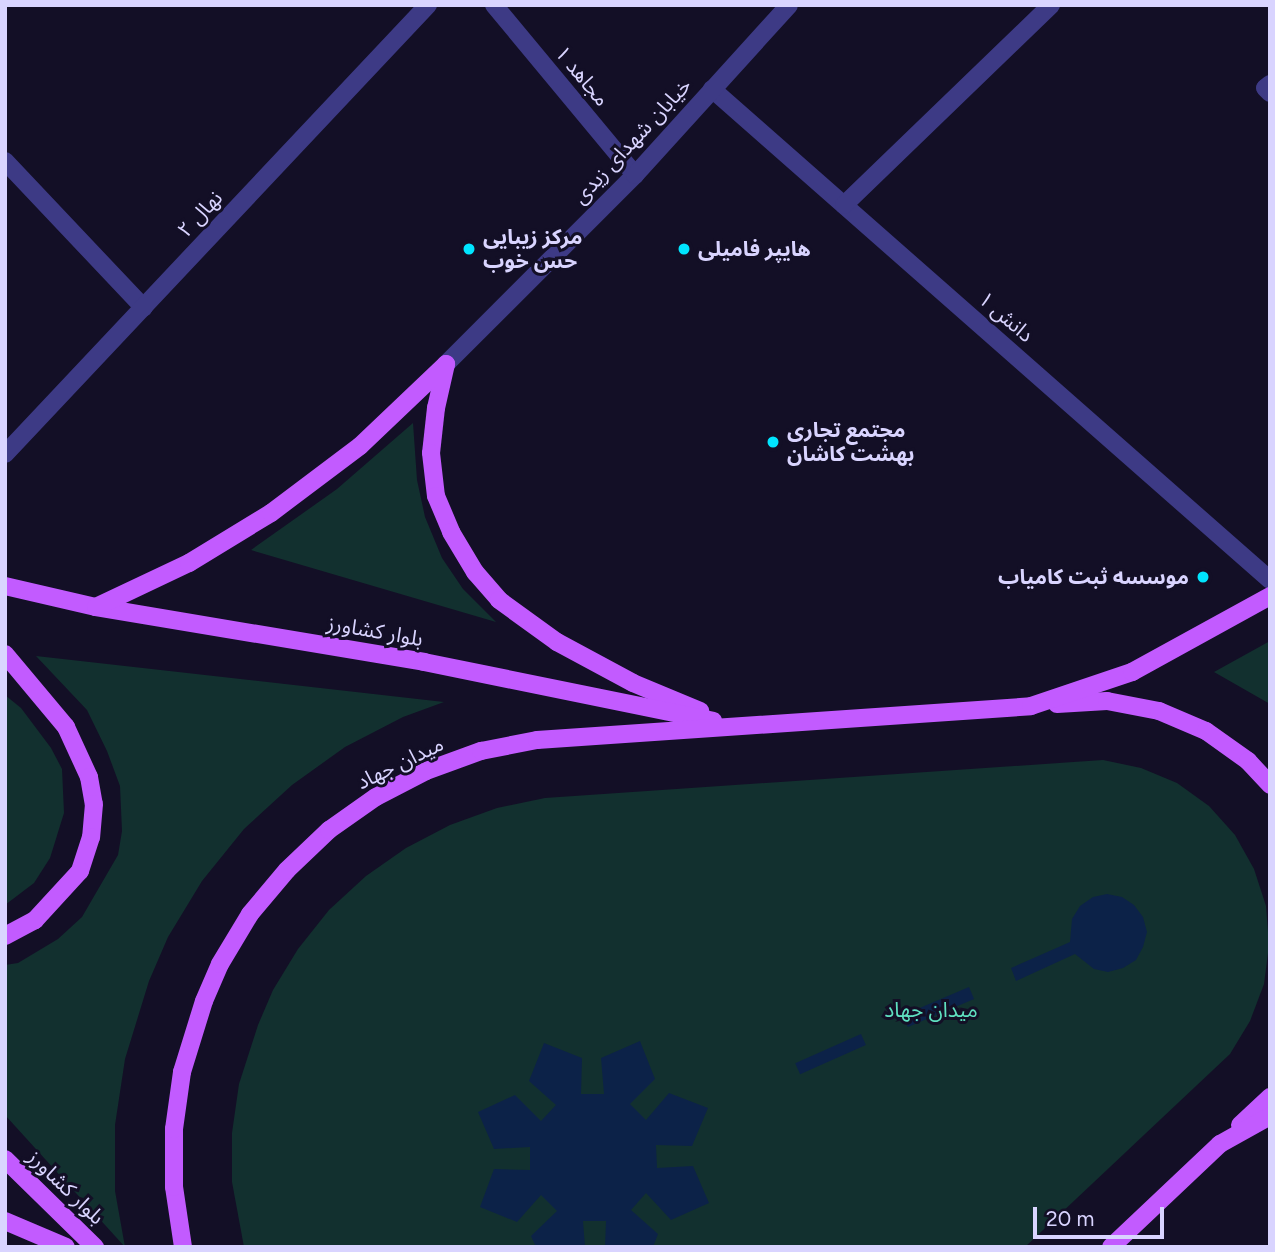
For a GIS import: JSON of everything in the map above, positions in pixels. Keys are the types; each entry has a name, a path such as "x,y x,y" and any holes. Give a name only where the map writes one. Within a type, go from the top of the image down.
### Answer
{"main road":[{"path":"96,607 189,563 271,513 360,446 446,364"},
{"path":"446,364 436,408 431,453 436,496 451,532 475,572 499,600 556,642 633,683 737,726"},
{"name":"بلوار کشاورز","path":"5,586 96,607 424,662 737,726"},
{"name":"میدان جهاد","path":"183,1247 174,1187 174,1129 182,1072 204,1001 220,964 250,915 287,870 320,838 376,797 426,771 481,751 537,740 1031,706 1132,672 1270,596"},
{"path":"5,654 66,727 89,777 94,804 91,837 80,871 35,919 5,936"},
{"path":"1031,706 1107,701 1158,711 1206,731 1248,761 1270,785"},
{"path":"1111,1247 1270,1097"},
{"path":"1220,1144 1270,1116"},
{"name":"بلوار کشاورز","path":"5,1159 95,1247"},
{"path":"5,1221 66,1247"}],"street":[{"name":"نهال ۲","path":"5,454 428,5"},
{"name":"مجاهد ۱","path":"494,5 635,175"},
{"name":"خیابان شهدای زیدی","path":"446,364 635,175 789,5"},
{"path":"844,205 1051,5"},
{"name":"دانش ۱","path":"712,89 1270,580"},
{"path":"5,161 144,308"}],"green space":[{"path":"413,423 417,480 425,517 442,558 463,589 496,622 251,550 337,489"},
{"path":"1270,641 1270,704 1214,672"},
{"path":"36,656 444,702 403,717 345,747 292,785 244,829 202,881 168,937 149,981 125,1059 115,1125 115,1191 125,1247 5,1115 5,965 18,963 58,939 82,917 118,855 122,831 120,786 87,710"},
{"path":"5,695 21,708 51,748 62,769 64,813 50,858 34,883 5,905"},
{"name":"میدان جهاد","path":"1103,760 1141,768 1177,783 1209,806 1235,835 1254,869 1266,906 1269,945 1264,984 1250,1021 1230,1054 1025,1247 244,1247 232,1182 232,1133 239,1084 258,1025 273,990 298,949 329,910 366,876 406,848 450,825 497,808 545,798"}],"water":[{"path":"1107,894 1122,897 1134,905 1143,917 1147,932 1136,960 1123,968 1108,972 1094,969 1075,954 1016,981 1011,968 1070,942 1072,919 1080,906 1093,897"},
{"path":"969,987 974,999 908,1027 903,1015"},
{"path":"861,1034 866,1045 800,1074 795,1063"},
{"path":"640,1041 655,1079 630,1104 646,1120 669,1093 708,1108 692,1146 656,1145 657,1168 693,1166 709,1203 671,1220 646,1193 631,1210 658,1234 653,1247 605,1247 606,1221 583,1221 585,1247 536,1247 531,1236 557,1211 541,1195 517,1222 480,1207 494,1169 530,1170 530,1147 494,1149 478,1112 515,1095 541,1121 556,1105 529,1081 544,1043 582,1058 581,1094 604,1094 601,1058"}],"place":[{"name":"مرکز زیبایی حس خوب","path":"469,249"},
{"name":"هایپر فامیلی","path":"684,249"},
{"name":"مجتمع تجاری بهشت کاشان","path":"773,442"},
{"name":"موسسه ثبت کامیاب","path":"1203,577"}]}
